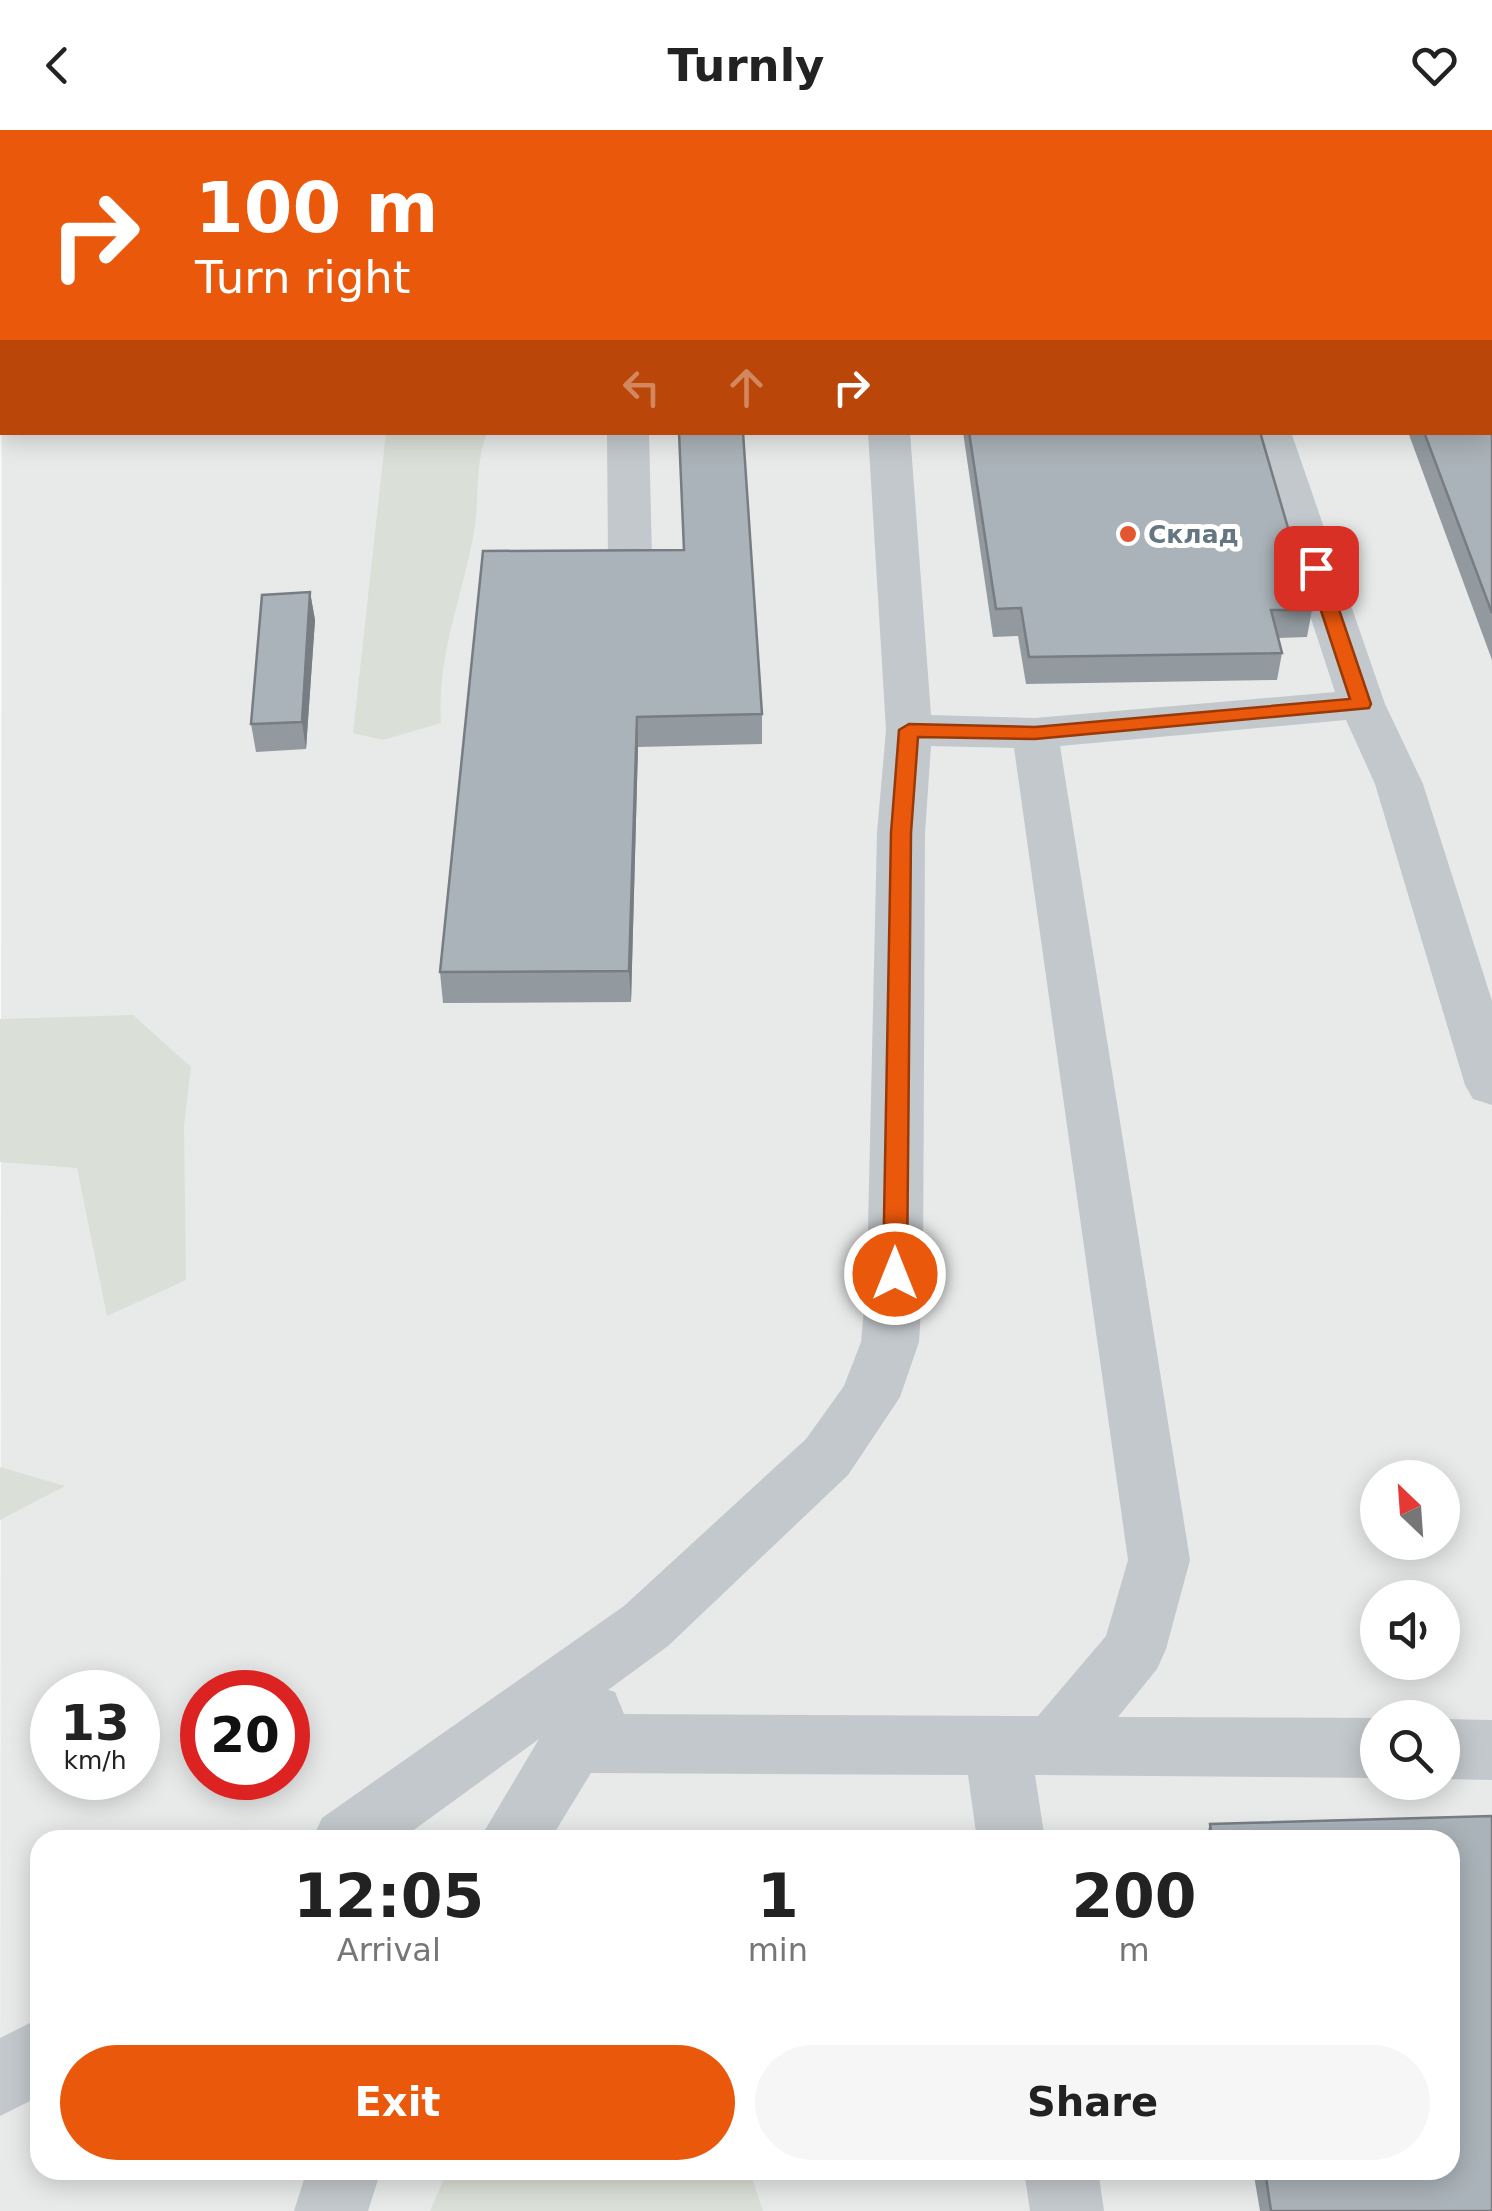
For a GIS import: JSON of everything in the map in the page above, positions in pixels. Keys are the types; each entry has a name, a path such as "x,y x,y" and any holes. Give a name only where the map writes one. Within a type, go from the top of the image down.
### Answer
{"lane":[{"path":"628,435 630,558"},
{"path":"360,1830 646,1626 827,1457 870,1398 890,1342 895,1274 901,833 909,730 889,435"},
{"path":"1271,435 1362,704 1398,784 1492,1085"},
{"path":"909,730 1035,733 1362,704"},
{"path":"1013,1830 1026,1744 1134,1649 1159,1560 1035,733"},
{"path":"518,1830 646,1626"},
{"path":"573,1743 1360,1748"},
{"path":"1460,1749 1492,1750"},
{"path":"0,2081 30,2060"},
{"path":"331,2211 341,2180"},
{"path":"1062,2180 1067,2211"}],"shaded area":[{"path":"2,435 1492,435 1492,2211 0,2211"},
{"path":"386,435 486,435 480,458 474,532 443,673 441,723 383,740 353,733"},
{"path":"133,1015 191,1067 184,1126 186,1280 107,1316 77,1168 0,1162 0,1019"},
{"path":"0,1467 65,1486 0,1520"},
{"path":"444,2180 752,2180 763,2211 430,2211"}],"building":[{"path":"679,435 743,435 762,714 637,717 629,971 440,972 483,551 684,550"},
{"name":"Склад","path":"969,435 1261,435 1312,610 1271,610 1282,653 1029,657 1021,608 996,609"},
{"path":"1425,435 1492,435 1492,613"},
{"path":"310,592 302,722 251,724 262,595"},
{"path":"1492,1816 1492,2211 1271,2211 1266,2180 1460,2180 1460,1830 1211,1830 1210,1824"}],"place":[{"name":"Склад","path":"1128,534"}],"route":[{"path":"895,1274 901,833 909,730 1035,733 1362,704 1316,568"}]}
